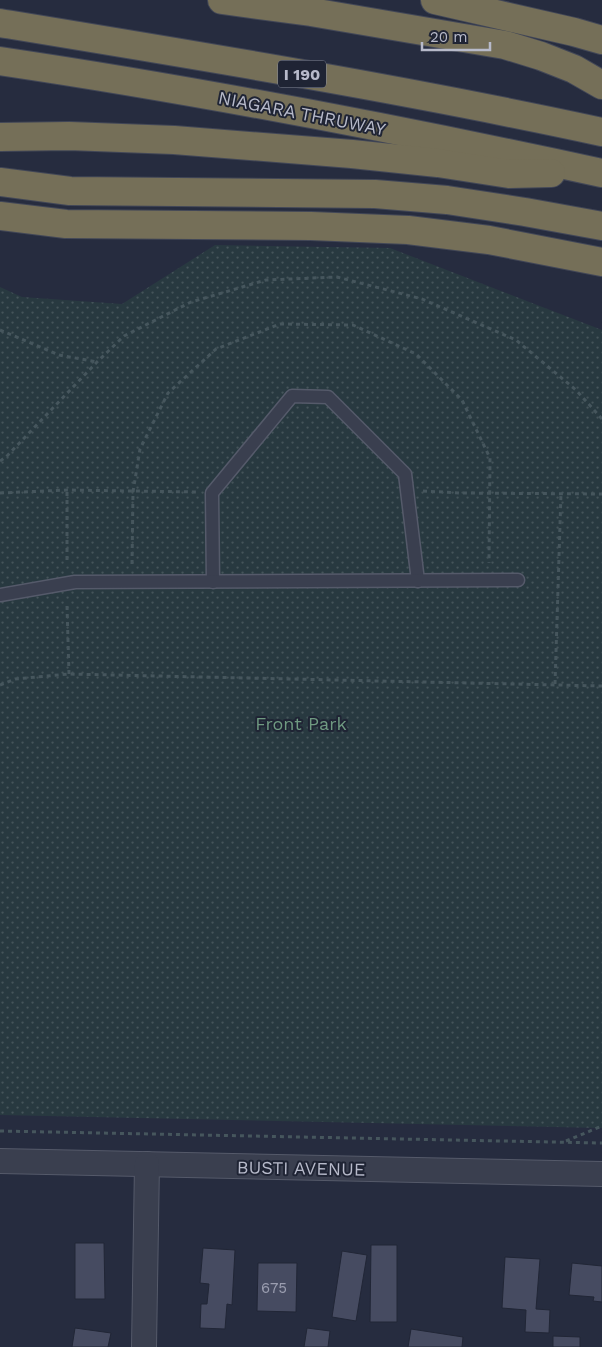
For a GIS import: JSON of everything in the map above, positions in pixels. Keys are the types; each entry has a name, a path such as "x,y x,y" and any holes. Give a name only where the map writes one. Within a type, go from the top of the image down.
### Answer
{"highway":[{"path":"222,0 311,12 505,45 574,69 602,85"},
{"path":"435,0 602,40"},
{"name":"NIAGARA THRUWAY","path":"0,23 185,53 489,109 602,132"},
{"name":"NIAGARA THRUWAY","path":"0,61 156,86 320,116 600,173"},
{"path":"0,137 70,136 174,140 352,154 438,163 509,174 600,173"},
{"path":"0,182 70,191 375,194 457,202 602,226"},
{"path":"0,216 66,224 311,226 408,230 489,240 602,262"}],"street":[{"name":"BUSTI AVENUE","path":"0,1161 602,1174"},
{"path":"144,1347 148,1164"}],"lane":[{"path":"213,582 212,493 292,396 328,397 405,474 418,581"},
{"path":"0,595 75,582 518,580"}],"path":[{"path":"0,461 124,336 191,302 266,280 337,277 422,299 516,340 576,390 602,419"},
{"path":"0,330 59,355 97,362"},
{"path":"67,490 67,560"},
{"path":"0,493 67,490 212,493"},
{"path":"407,490 461,493 602,494"},
{"path":"555,684 561,493"},
{"path":"132,505 132,582"},
{"path":"488,580 490,513"},
{"path":"67,606 69,674"},
{"path":"0,685 15,679 69,674 602,686"},
{"path":"563,1142 602,1126"},
{"path":"0,1131 602,1143"}],"green space":[{"name":"Front Park","path":"215,245 390,248 602,330 602,1128 0,1115 0,287 22,297 122,304"}],"building":[{"path":"75,1243 104,1243 105,1299 75,1299"},
{"path":"371,1245 397,1245 397,1322 370,1322"},
{"path":"203,1248 235,1250 232,1305 227,1304 225,1329 200,1328 201,1304 207,1304 209,1284 200,1283"},
{"path":"342,1251 367,1255 356,1321 332,1317"},
{"path":"505,1257 540,1259 536,1309 550,1310 549,1333 525,1332 526,1310 502,1308"},
{"path":"258,1263 297,1263 296,1312 257,1311"},
{"path":"572,1263 602,1266 602,1302 593,1301 594,1297 569,1295"},
{"path":"75,1328 111,1333 108,1347 72,1347"},
{"path":"307,1328 330,1331 328,1347 304,1347"},
{"path":"411,1329 463,1337 462,1347 408,1347"},
{"path":"553,1336 580,1337 580,1347 553,1347"}]}
